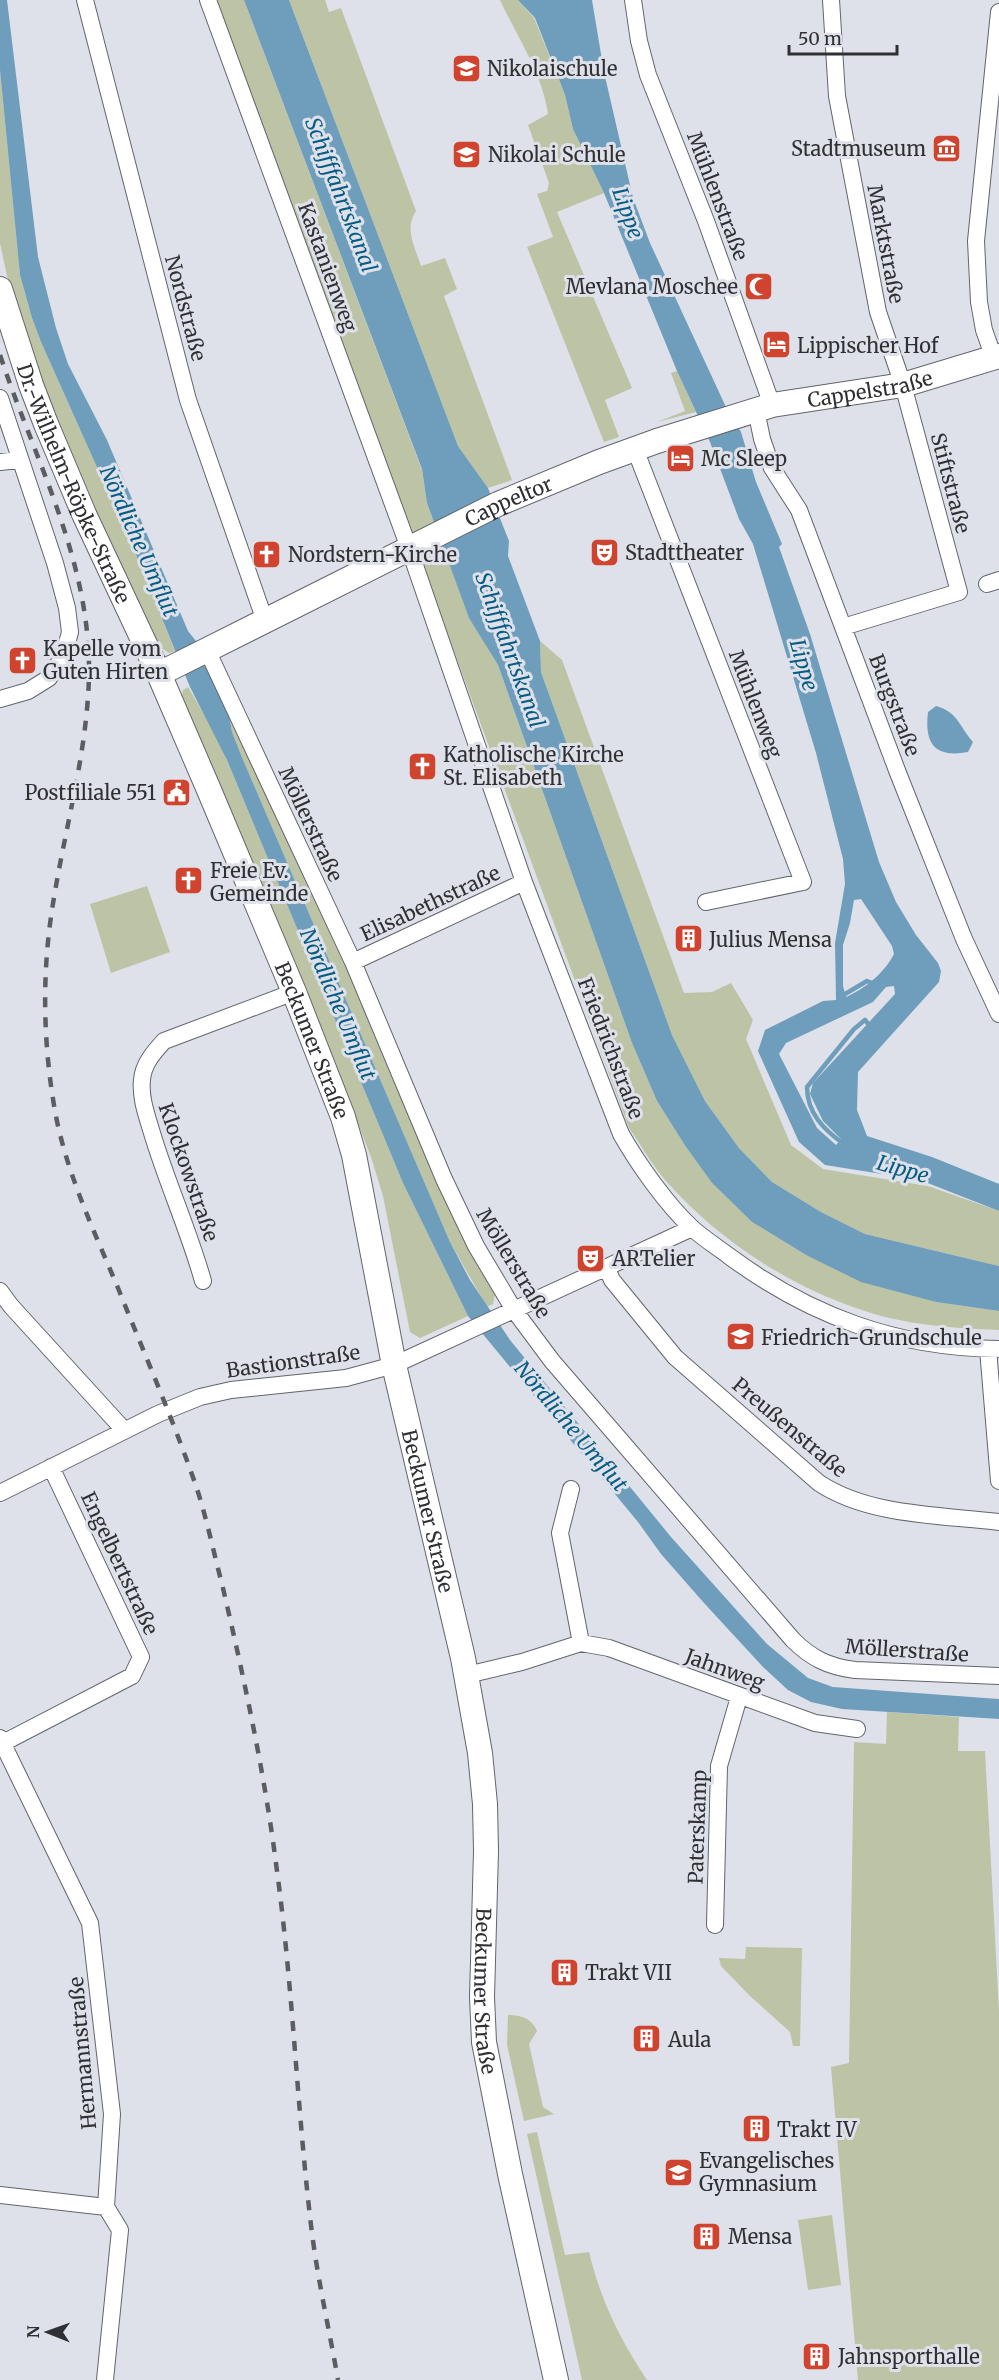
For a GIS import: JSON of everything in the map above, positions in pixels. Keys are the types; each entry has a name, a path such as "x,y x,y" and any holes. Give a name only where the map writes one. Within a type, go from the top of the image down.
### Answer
{"main road":[{"name":"Dr.-Wilhelm-Röpke-Straße","path":"0,289 27,374 84,514 169,670"},
{"name":"Cappelstraße","path":"756,410 903,385 996,357"},
{"name":"Cappeltor","path":"169,670 498,504 635,449 756,410"},
{"name":"Beckumer Straße","path":"169,670 343,1117 354,1155 394,1365 467,1675 480,1753 485,1804 482,2021 484,2042 510,2174 556,2380"}],"street":[{"name":"Nordstraße","path":"85,0 189,400 265,621"},
{"name":"Kastanienweg","path":"208,0 410,548"},
{"name":"Mühlenstraße","path":"633,0 639,41 648,75 706,221 756,410"},
{"name":"Marktstraße","path":"831,0 840,115 878,312 903,385"},
{"path":"996,357 984,330 979,302 976,242 999,12"},
{"name":"Stiftstraße","path":"843,627 959,592 903,385"},
{"path":"0,398 55,563 67,608 70,632 64,655 50,678 28,691 0,699"},
{"name":"Burgstraße","path":"756,410 762,439 772,468 799,510 954,915 999,1014"},
{"name":"Mühlenweg","path":"635,449 803,882 706,902"},
{"path":"0,462 19,460"},
{"name":"Friedrichstraße","path":"410,548 524,882 621,1134 635,1159 692,1228 754,1275 815,1310 854,1325 915,1343 993,1349"},
{"name":"Möllerstraße","path":"204,651 352,962 444,1179 508,1312 803,1650 824,1663 844,1668 999,1676"},
{"name":"Elisabethstraße","path":"352,962 524,882"},
{"name":"Klockowstraße","path":"203,1281 194,1250 158,1154 142,1099 141,1078 150,1057 164,1041 294,992"},
{"name":"Bastionstraße","path":"0,1493 124,1430 200,1397 231,1390 346,1378 394,1365 692,1228"},
{"name":"Preußenstraße","path":"607,1269 612,1280 675,1357 819,1483 851,1501 884,1509 999,1522"},
{"path":"0,1291 124,1430"},
{"path":"993,1349 999,1481"},
{"name":"Engelbertstraße","path":"1,1740 132,1677 141,1657 51,1467"},
{"path":"571,1489 560,1533 581,1643"},
{"name":"Jahnweg","path":"467,1675 522,1662 581,1643 609,1648 815,1723 857,1729"},
{"name":"Paterskamp","path":"715,1925 719,1766 740,1697"},
{"name":"Hermannstraße","path":"1,1740 7,1772 90,1923 112,2114 106,2207"},
{"path":"0,2195 106,2207 120,2230 105,2380"}],"green space":[{"path":"215,0 244,0 422,470 427,503 469,617 498,665 632,1043 657,1101 712,1183 752,1222 806,1255 936,1302 999,1311 999,1330 928,1325 893,1319 832,1299 779,1273 730,1240 686,1202 661,1175 629,1128"},
{"path":"289,0 325,0 329,12 341,8 416,211 411,231 421,266 445,258 457,289 444,296 512,480 488,488 458,446"},
{"path":"500,0 518,0 534,18 565,95 573,129 604,193 557,212 632,388 605,400 619,437 604,442 527,247 553,237 537,194 547,191 549,183 528,125 548,114 535,69"},
{"path":"0,70 20,275 32,318 100,474 107,484 175,651 169,653 160,647 142,614 47,404 23,332 0,243"},
{"path":"677,371 696,412 657,422 685,411 671,373"},
{"path":"540,641 562,660 684,993 712,992 731,983 753,1020 746,1039 791,1145 823,1169 928,1186 999,1211 999,1266 865,1234 821,1212 772,1182 739,1148 705,1101 672,1035 541,672"},
{"path":"188,687 213,729 227,760 403,1183 468,1316 420,1338 410,1332 383,1196 371,1157 305,988 182,695 183,690"},
{"path":"228,710 347,965 437,1183 468,1248 495,1294 493,1304 487,1307 450,1242 241,755 232,732"},
{"path":"147,886 170,952 111,973 90,904"},
{"path":"887,1712 959,1717 958,1751 985,1751 999,2011 999,2380 858,2380 831,2067 849,2063 854,1742 886,1744"},
{"path":"746,1947 802,1948 800,2046 793,2046 790,2032 721,1966 719,1958 745,1959"},
{"path":"508,2015 525,2018 537,2031 529,2044 543,2107 554,2114 524,2121 507,2045"},
{"path":"537,2132 565,2255 589,2252 599,2287 612,2319 647,2380 582,2380 527,2134"},
{"path":"832,2215 841,2285 808,2290 798,2220"}],"water":[{"name":"Nördliche Umflut","path":"0,0 7,0 38,257 56,328 68,364 107,440 188,631 196,641 228,710 232,732 241,755 450,1242 470,1280 510,1340 671,1537 767,1644 808,1678 833,1687 999,1699 999,1719 842,1709 811,1702 788,1690 763,1667 661,1554 638,1522 468,1316 403,1183 227,760 190,687 107,484 100,474 32,318 20,275 0,70"},
{"name":"Schifffahrtskanal","path":"244,0 289,0 458,446 488,488 509,541 508,556 540,641 541,672 672,1035 705,1101 739,1148 772,1182 821,1212 865,1234 999,1266 999,1311 936,1302 861,1282 806,1255 752,1222 712,1183 657,1101 632,1043 498,665 469,618 427,503 422,469"},
{"name":"Lippe","path":"518,0 592,0 604,72 633,198 650,243 725,405 741,432 756,482 782,544 779,547 810,634 879,862 896,902 916,935 938,963 941,971 939,982 858,1072 857,1110 867,1136 932,1157 999,1184 999,1211 920,1180 825,1165 799,1142 758,1051 765,1030 823,1001 836,1000 835,943 845,884 843,859 816,753 753,544 739,519 710,442 677,371 604,193 573,129 565,95 535,18","holes":["861,899 892,946 894,954 874,979 846,997 843,986 843,945 854,900","894,986 895,994 813,1083 810,1094 823,1121 841,1139 836,1145 817,1128 779,1054 786,1043 873,1002 886,987"]},
{"path":"936,706 954,716 973,742 968,752 940,751 930,741 928,712"}],"waterway":[{"path":"840,997 867,981 875,984"},
{"path":"844,1144 830,1133 813,1113 807,1087 854,1029 865,1020 870,1026"}],"railway":[{"path":"0,355 71,552 81,592 87,634 89,676 84,738 47,947 46,1041 55,1111 66,1156 82,1201 158,1385 195,1483 238,1655 272,1835 287,1960 311,2225 338,2380"}],"place":[{"name":"Nikolaischule","path":"466,68"},
{"name":"Stadtmuseum","path":"947,148"},
{"name":"Nikolai Schule","path":"467,154"},
{"name":"Mevlana Moschee","path":"759,286"},
{"name":"Lippischer Hof","path":"776,345"},
{"name":"Mc Sleep","path":"680,458"},
{"name":"Stadttheater","path":"604,552"},
{"name":"Nordstern-Kirche","path":"267,554"},
{"name":"Kapelle vom Guten Hirten","path":"22,660"},
{"name":"Katholische Kirche St. Elisabeth","path":"422,766"},
{"name":"Postfiliale 551","path":"177,792"},
{"name":"Freie Ev. Gemeinde","path":"189,881"},
{"name":"Julius Mensa","path":"688,939"},
{"name":"ARTelier","path":"591,1258"},
{"name":"Friedrich-Grundschule","path":"740,1337"},
{"name":"Trakt VII","path":"564,1972"},
{"name":"Aula","path":"647,2039"},
{"name":"Trakt IV","path":"756,2129"},
{"name":"Evangelisches Gymnasium","path":"678,2172"},
{"name":"Mensa","path":"707,2236"},
{"name":"Jahnsporthalle","path":"817,2356"}]}
